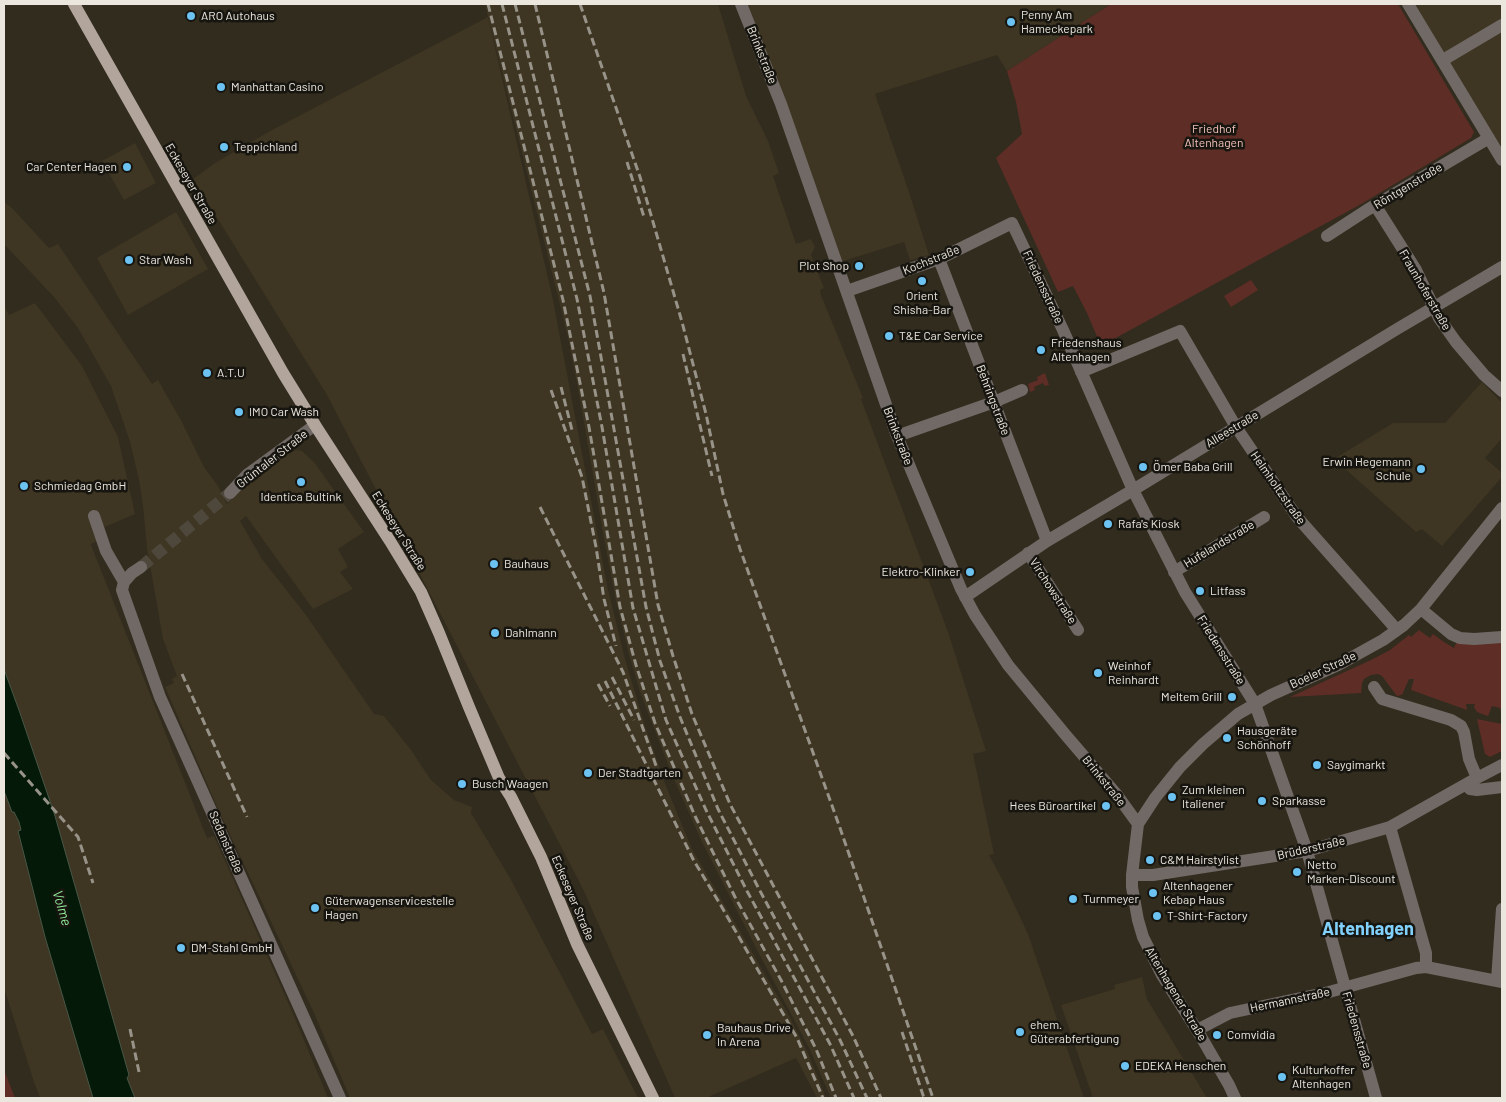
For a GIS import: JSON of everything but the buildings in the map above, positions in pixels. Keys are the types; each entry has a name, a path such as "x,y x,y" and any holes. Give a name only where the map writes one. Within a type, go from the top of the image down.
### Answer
{"main road":[{"name":"Eckeseyer Straße","path":"74,4 257,327 315,425 385,533 420,592 499,778 511,797 548,871 577,944 653,1098"}],"street":[{"name":"Brinkstraße","path":"741,4 774,84 897,436 965,597 1008,664 1138,824"},
{"path":"1408,4 1502,160"},
{"path":"1443,60 1502,25"},
{"name":"Röntgenstraße","path":"1327,236 1375,205 1489,138"},
{"name":"Fraunhoferstraße","path":"1375,205 1416,270 1439,318 1456,342 1484,375 1502,391"},
{"name":"Kochstraße","path":"847,291 939,259 1012,223"},
{"name":"Friedensstraße","path":"1012,223 1133,490 1174,572 1255,704 1307,851 1376,1098"},
{"name":"Behringstraße","path":"939,259 1047,540"},
{"name":"Alleestraße","path":"965,597 1047,540 1502,267"},
{"name":"Helmholtzstraße","path":"1081,372 1180,331 1236,427 1297,517 1397,630"},
{"path":"897,436 994,402 1022,390"},
{"name":"Grüntaler Straße","path":"230,492 248,474 315,425"},
{"name":"Boeler Straße","path":"1138,824 1180,766 1238,714 1294,684 1338,665 1397,630 1421,608 1502,508"},
{"path":"94,516 106,551 124,582 141,567"},
{"name":"Hufelandstraße","path":"1174,572 1264,518"},
{"name":"Virchowstraße","path":"1028,553 1078,630"},
{"name":"Sedanstraße","path":"124,582 122,590 160,697 340,1098"},
{"path":"1421,608 1451,634 1460,638 1502,637"},
{"path":"1374,687 1382,699 1450,720 1461,726 1464,732 1469,759 1477,778"},
{"name":"Brüderstraße","path":"1132,875 1152,875 1307,851 1390,827 1502,765"},
{"path":"1466,785 1470,789 1476,790 1502,787"},
{"name":"Altenhagener Straße","path":"1138,824 1132,875 1133,898 1147,946 1166,982 1197,1030 1235,1098"},
{"path":"1390,827 1426,953 1426,967"},
{"path":"1499,981 1502,909"},
{"name":"Hermannstraße","path":"1197,1030 1230,1013 1344,988 1416,968 1426,967 1499,981"}],"shaded area":[{"path":"485,4 718,4 746,96 768,141 779,173 773,176 796,244 811,239 815,247 811,255 824,288 820,290 821,295 863,398 861,399 948,632 986,751 973,754 994,854 989,855 1028,934 1084,1098 831,1098 810,1050 701,840 673,777 641,695 616,601 568,337"},
{"path":"742,4 1111,4 1007,71 997,55 875,94 929,255 910,260 904,242 837,263"},
{"path":"1408,4 1502,4 1502,148"},
{"path":"488,17 553,300 607,585 625,659 645,726 666,786 692,849 788,1014 808,1053 826,1098 817,1098 796,1058 706,1098 675,1098 583,889 327,395 193,179 215,163 272,130"},
{"name":"Car Center Hagen","path":"135,143 156,183 124,200 102,161"},
{"path":"4,202 12,208 49,248 58,244 152,384 158,380 182,422 204,467 218,486 227,504 250,482 290,453 297,450 302,451 314,462 364,532 338,549 348,567 340,572 353,589 313,609 246,516 240,521 262,559 306,615 374,714 384,716 411,750 431,780 454,800 472,807 471,813 510,878 592,1034 603,1029 638,1098 350,1098 314,1013 218,809 165,687 174,683 172,679 177,676 163,639 147,548 139,480 130,442 111,386 78,328 54,297 4,244"},
{"path":"176,212 208,269 128,315 97,258"},
{"path":"35,303 82,366 118,437 135,514 93,532 97,541 91,544 207,838 214,836 291,1009 328,1098 135,1098 127,1078 129,1075 55,816 4,669 4,305 9,315"},
{"name":"Erwin Hegemann Schule","path":"1482,382 1502,403 1502,438 1485,458 1502,473 1502,477 1442,546 1422,529 1416,532 1334,459 1393,423 1445,423"},
{"path":"4,789 19,822 21,830 18,832 45,937 93,1098 40,1098 4,988"},
{"path":"1142,977 1147,999 1207,1098 1093,1098 1061,1005 1115,989 1114,985"}],"green space":[{"name":"Friedhof Altenhagen","path":"1111,4 1398,4 1474,132 1471,138 1363,203 1101,346 1073,286 1058,292 996,158 1022,134 1016,102 1007,71"},
{"path":"1251,280 1258,290 1231,307 1224,296"},
{"path":"1045,373 1049,385 1045,386 1043,383 1034,387 1035,390 1030,392 1028,384 1038,380 1037,377"},
{"path":"1419,630 1430,638 1433,634 1454,648 1457,641 1502,640 1502,715 1500,708 1492,706 1488,716 1477,712 1474,707 1475,704 1466,704 1467,710 1411,690 1414,679 1409,679 1402,695 1397,696 1382,676 1378,674 1364,679 1361,693 1290,697 1371,660 1390,650 1409,635 1411,637"},
{"path":"1477,719 1502,724 1502,751 1490,757 1485,754"},
{"path":"4,1070 15,1098 4,1098"}],"water":[{"name":"Volme","path":"4,669 55,816 129,1075 127,1078 135,1098 93,1098 45,937 18,831 21,830 19,822 14,812 12,812 4,791"}],"tunnel":[{"path":"141,567 230,493"}],"railway":[{"path":"488,4 563,300 589,427 620,607 636,665 655,723 695,816 735,897 781,980 816,1049 836,1098"},
{"path":"502,4 577,299 602,427 633,608 666,720 706,810 747,891 830,1044 854,1098"},
{"path":"515,4 590,296 646,607 660,661 680,717 718,809 840,1040 867,1098"},
{"path":"535,4 604,293 658,605 673,656 692,714 730,804 853,1036 881,1098"},
{"path":"580,4 640,177 682,322 706,414 723,494 740,549 840,828 933,1098"},
{"path":"627,162 644,217"},
{"path":"683,354 712,476"},
{"path":"561,387 572,430"},
{"path":"551,390 582,477 604,599 616,646"},
{"path":"540,507 623,672 659,774"},
{"path":"182,674 247,817"},
{"path":"612,677 634,720"},
{"path":"605,681 694,861 797,1038 823,1098"},
{"path":"598,684 610,706"},
{"path":"4,753 78,837 93,883"},
{"path":"130,1029 139,1072"},
{"path":"902,1032 924,1098"}],"place":[{"name":"ARO Autohaus","path":"191,16"},
{"name":"Penny Am Hameckepark","path":"1011,22"},
{"name":"Manhattan Casino","path":"221,87"},
{"name":"Teppichland","path":"224,147"},
{"name":"Car Center Hagen","path":"127,167"},
{"name":"Star Wash","path":"129,260"},
{"name":"Plot Shop","path":"859,266"},
{"name":"Orient Shisha-Bar","path":"922,281"},
{"name":"T&E Car Service","path":"889,336"},
{"name":"Friedenshaus Altenhagen","path":"1041,350"},
{"name":"A.T.U","path":"207,373"},
{"name":"IMO Car Wash","path":"239,412"},
{"name":"Ömer Baba Grill","path":"1143,467"},
{"name":"Erwin Hegemann Schule","path":"1421,469"},
{"name":"Identica Bultink","path":"301,482"},
{"name":"Schmiedag GmbH","path":"24,486"},
{"name":"Rafa's Kiosk","path":"1108,524"},
{"name":"Bauhaus","path":"494,564"},
{"name":"Elektro-Klinker","path":"970,572"},
{"name":"Litfass","path":"1200,591"},
{"name":"Dahlmann","path":"495,633"},
{"name":"Weinhof Reinhardt","path":"1098,673"},
{"name":"Meltem Grill","path":"1232,697"},
{"name":"Hausgeräte Schönhoff","path":"1227,738"},
{"name":"Saygimarkt","path":"1317,765"},
{"name":"Der Stadtgarten","path":"588,773"},
{"name":"Busch Waagen","path":"462,784"},
{"name":"Zum kleinen Italiener","path":"1172,797"},
{"name":"Sparkasse","path":"1262,801"},
{"name":"Hees Büroartikel","path":"1106,806"},
{"name":"C&M Hairstylist","path":"1150,860"},
{"name":"Netto Marken-Discount","path":"1297,872"},
{"name":"Altenhagener Kebap Haus","path":"1153,893"},
{"name":"Turnmeyer","path":"1073,899"},
{"name":"Güterwagenservicestelle Hagen","path":"315,908"},
{"name":"T-Shirt-Factory","path":"1157,916"},
{"name":"DM-Stahl GmbH","path":"181,948"},
{"name":"ehem. Güterabfertigung","path":"1020,1032"},
{"name":"Bauhaus Drive In Arena","path":"707,1035"},
{"name":"Comvidia","path":"1217,1035"},
{"name":"EDEKA Henschen","path":"1125,1066"},
{"name":"Kulturkoffer Altenhagen","path":"1282,1077"}],"district":[{"name":"Altenhagen","path":"1368,929"}]}
